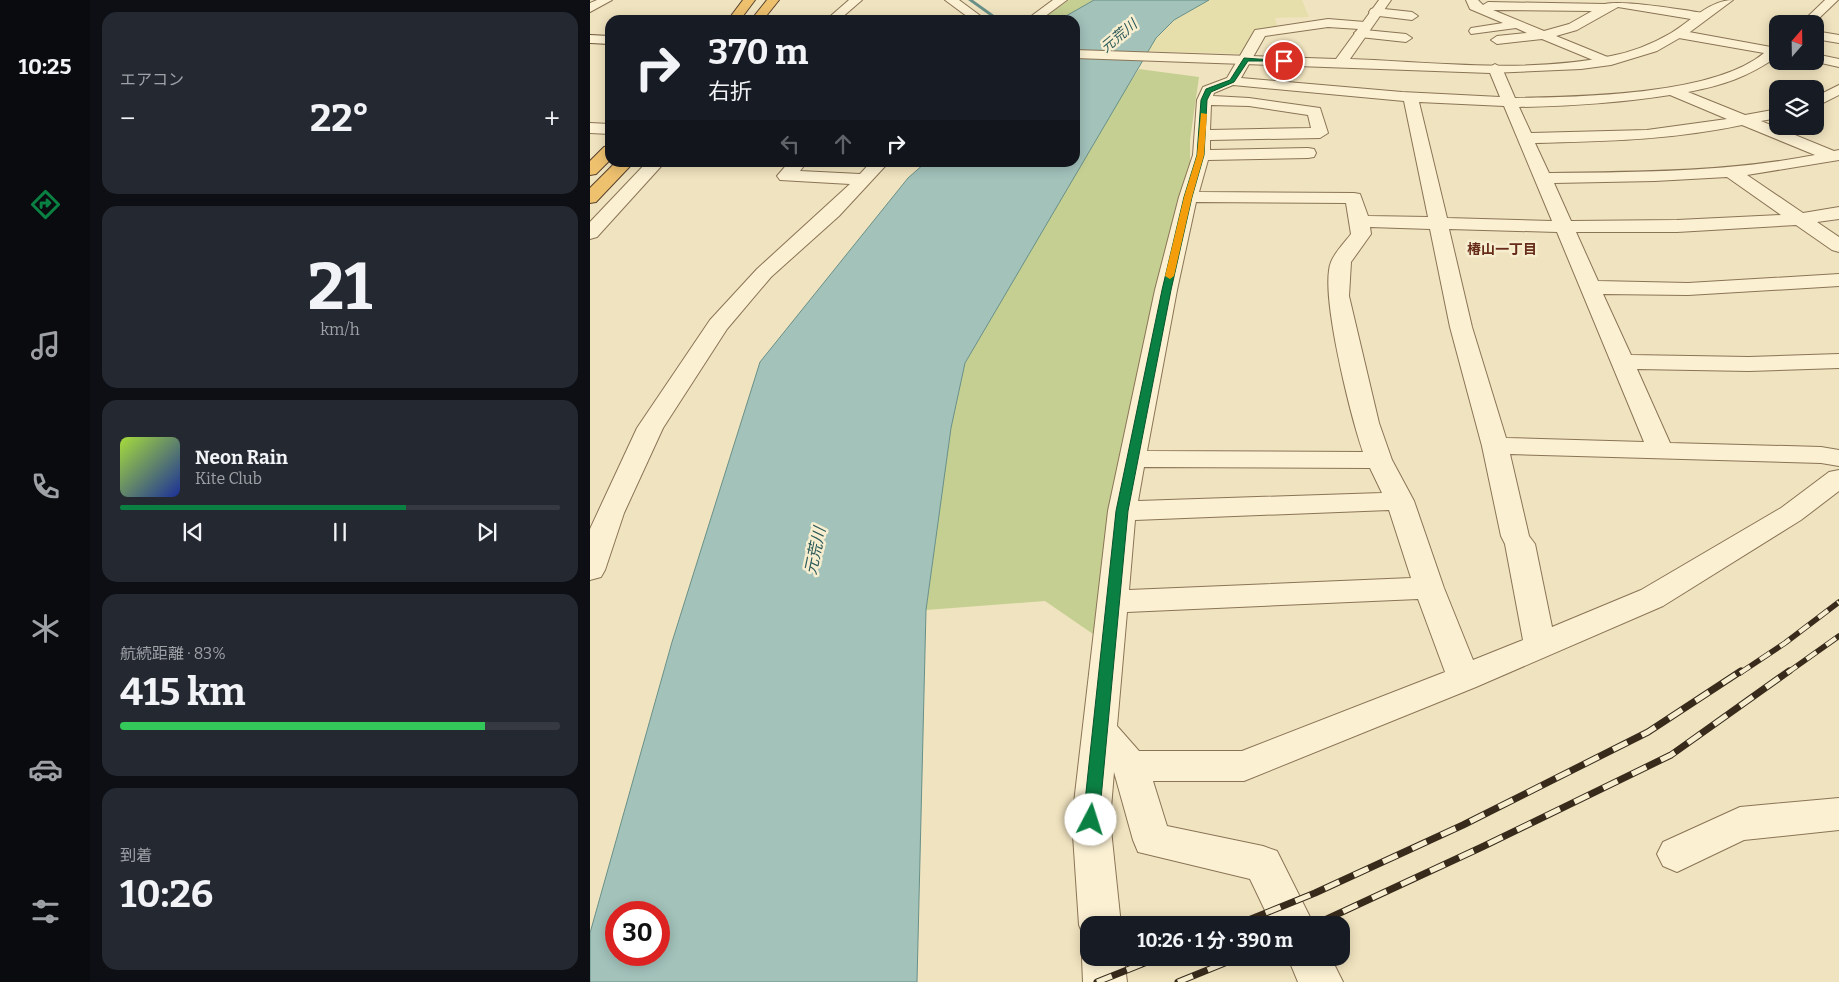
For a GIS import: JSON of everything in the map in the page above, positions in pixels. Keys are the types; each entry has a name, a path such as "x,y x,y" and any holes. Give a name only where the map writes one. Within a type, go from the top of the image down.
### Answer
{"highway":[{"path":"738,15 749,0"},
{"path":"761,15 772,0"},
{"path":"590,170 605,156"},
{"path":"590,198 621,167"}],"street":[{"path":"590,8 606,0"},
{"path":"838,15 856,0"},
{"path":"951,0 973,15"},
{"path":"1039,15 1061,0"},
{"path":"1340,63 1385,0"},
{"path":"1080,54 1495,68 1560,66 1605,61 1640,53 1678,34 1727,0"},
{"path":"1818,14 1832,0"},
{"path":"1473,3 1615,4 1703,17"},
{"path":"1473,3 1517,24 1605,61"},
{"path":"1497,40 1543,35 1573,27 1615,4"},
{"path":"1375,12 1412,16"},
{"path":"1818,14 1832,16"},
{"path":"1232,81 1246,60 1260,33 1328,23 1406,38"},
{"path":"1475,31 1517,24"},
{"path":"1678,34 1769,49"},
{"path":"1824,36 1839,39"},
{"path":"590,39 605,40"},
{"path":"1099,916 1091,820 1122,511 1131,459 1188,197 1201,155 1204,100 1208,90 1232,81 1411,98 1510,101 1596,100 1673,90 1714,82 1759,64 1769,56"},
{"path":"1824,60 1839,63"},
{"path":"1495,68 1661,451"},
{"path":"1673,90 1835,155"},
{"path":"1824,98 1839,90"},
{"path":"1411,98 1461,328 1495,446 1515,536 1520,544 1540,646"},
{"path":"1202,135 1320,133 1315,111 1249,102 1204,100"},
{"path":"1526,138 1647,135 1700,129 1769,115"},
{"path":"590,128 605,129"},
{"path":"1201,155 1308,153"},
{"path":"1543,178 1644,177 1733,173 1835,155"},
{"path":"590,233 652,167"},
{"path":"794,167 786,176 865,179"},
{"path":"590,570 600,512 650,428 718,325 764,273 876,167"},
{"path":"1733,173 1839,246"},
{"path":"1188,197 1354,198 1361,234 1341,262 1338,296 1366,423 1379,460 1400,501 1429,588 1464,678"},
{"path":"1360,221 1564,227 1643,227 1801,220 1839,213"},
{"path":"1590,288 1688,289 1839,280"},
{"path":"1622,362 1749,364 1839,361"},
{"path":"1495,446 1822,454 1839,458"},
{"path":"1131,459 1379,460"},
{"path":"1130,766 1244,766 1464,678 1652,598 1790,514 1839,478"},
{"path":"1122,511 1400,501"},
{"path":"1113,602 1429,588"},
{"path":"1099,730 1130,766 1152,840 1263,864 1289,916"},
{"path":"1677,854 1740,824 1839,814"},
{"path":"1103,966 1105,982"},
{"path":"1313,966 1320,982"}],"shaded area":[{"path":"1209,0 1302,0 1309,17 1275,18 1278,29 1254,32 1241,54 1148,51 1156,38 1174,20"}],"green space":[{"path":"1069,0 1094,0 1068,15 1047,15"},
{"path":"1139,69 1199,77 1190,140 1190,165 1175,214 1148,321 1112,489 1093,634 1045,601 926,610 948,440 965,363 1078,167 1080,167 1080,163 1104,121"}],"water":[{"name":"元荒川","path":"1094,0 1209,0 1174,20 1156,38 965,363 951,428 926,610 917,982 590,982 590,933 672,642 760,362 908,178 920,167 1080,167 1080,15 1068,15"}],"waterway":[{"path":"970,0 992,15"}],"railway":[{"path":"1740,673 1785,643 1839,602"},
{"path":"1787,673 1839,636"},
{"path":"1258,916 1315,893 1463,825 1648,732 1741,671"},
{"path":"1333,916 1482,847 1671,755 1789,671"},
{"path":"1097,982 1137,966"},
{"path":"1178,982 1217,966"}],"slow traffic":[{"path":"1170,276 1188,197 1201,155 1203,114"}],"district":[{"name":"椿山一丁目","path":"1502,249"}],"route":[{"path":"1091,820 1122,511 1166,290 1188,197 1201,155 1204,100 1208,90 1232,81 1246,60 1284,61"}]}
